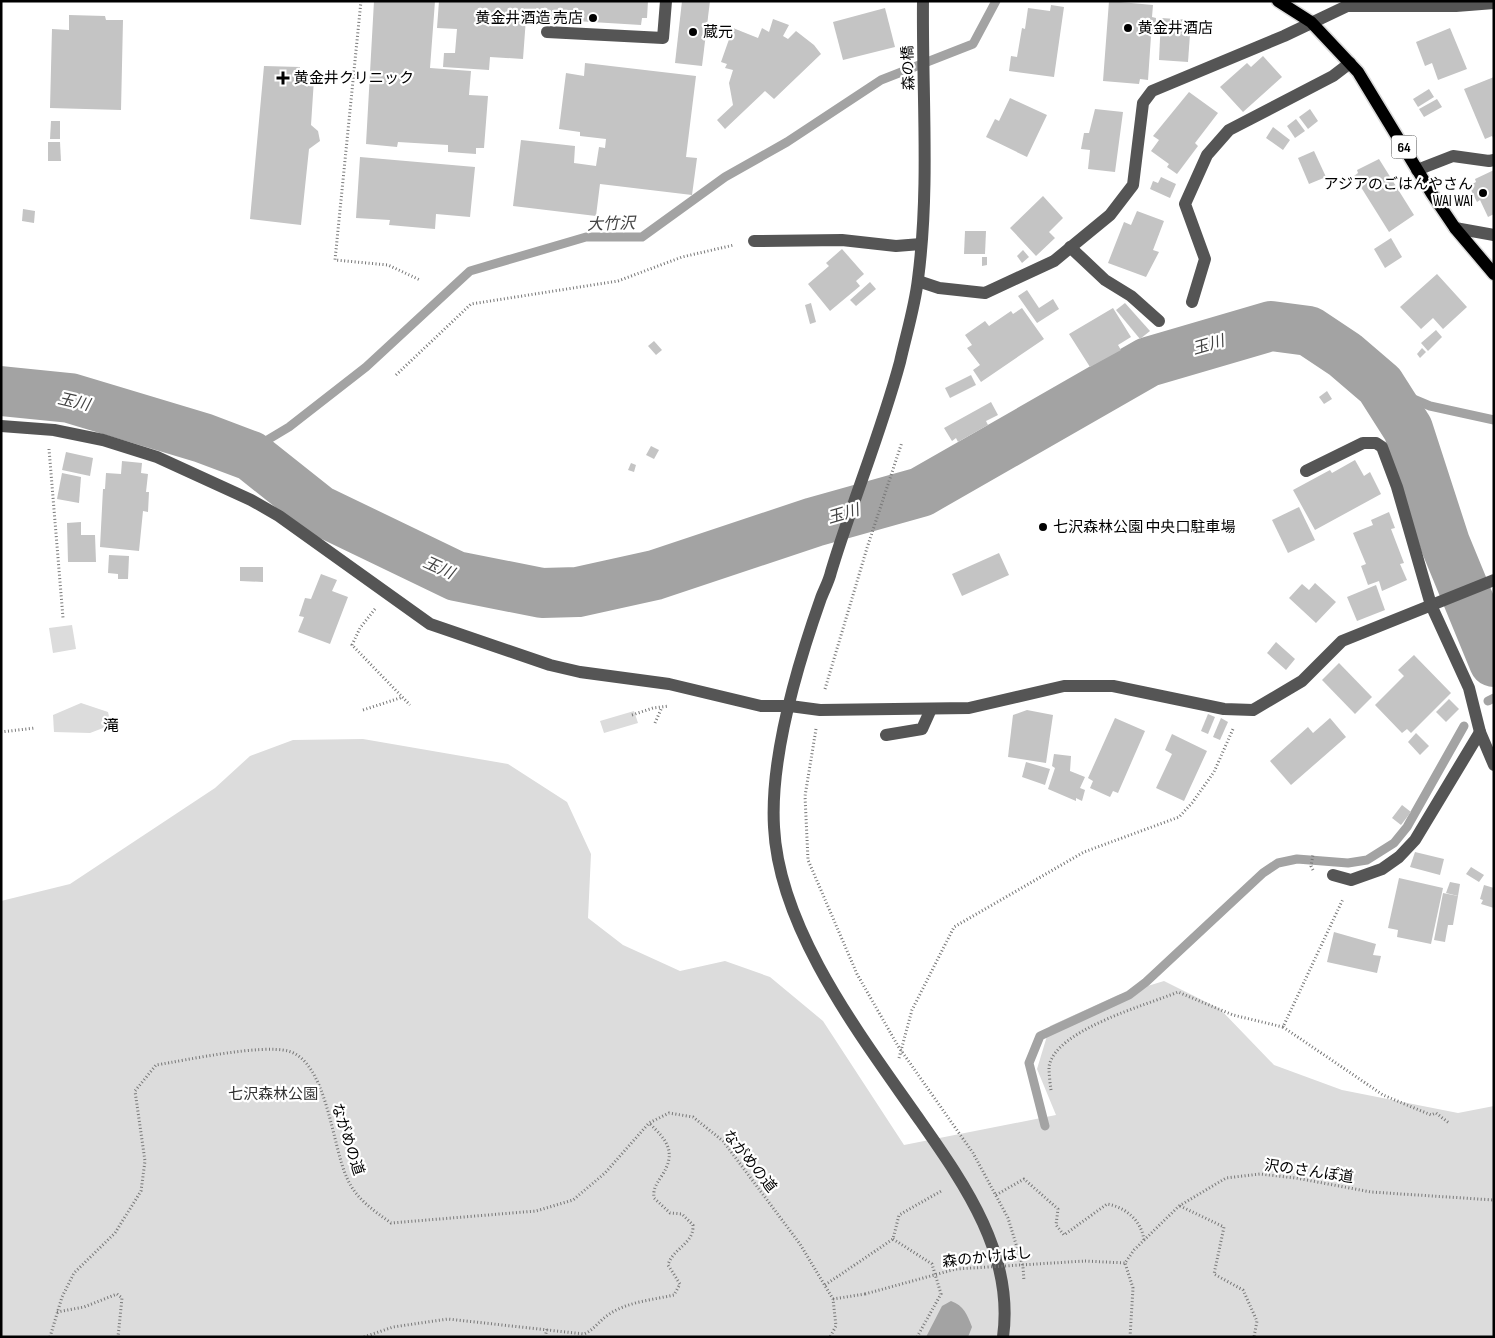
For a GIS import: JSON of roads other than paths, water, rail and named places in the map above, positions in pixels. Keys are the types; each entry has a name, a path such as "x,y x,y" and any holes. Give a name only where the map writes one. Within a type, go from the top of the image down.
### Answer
{"main road":[{"name":"64","path":"1286,3 1311,22 1358,72 1455,228 1494,274"}],"street":[{"path":"548,32 663,38 666,1"},
{"name":"森の橋","path":"923,1 926,105 918,281 899,364 796,679 776,778 774,828 780,869 794,912 830,987 889,1077 961,1179 981,1214 999,1265 1007,1313 1004,1337"},
{"path":"918,281 939,288 985,293 1054,260 1110,215 1133,185 1143,103 1152,91 1284,36 1347,6 1456,6 1494,3"},
{"path":"1192,302 1205,259 1185,204 1208,155 1229,130 1333,76 1350,63"},
{"path":"1418,170 1453,156 1494,160"},
{"path":"1455,228 1494,235"},
{"path":"754,241 842,240 896,246 921,244"},
{"path":"1070,247 1104,280 1132,296 1159,322"},
{"path":"1,426 47,429 102,440 157,457 251,500 279,516 430,624 550,665 580,672 669,684 761,706 790,706 820,710 969,708 1064,686 1113,686 1224,709 1253,710 1302,682 1342,641 1491,581"},
{"path":"1306,472 1363,443 1376,443 1382,447 1436,603 1469,688 1480,732 1494,765"},
{"path":"886,735 922,729 931,709"},
{"path":"1333,875 1351,880 1382,869 1399,857 1415,840 1480,732"}],"waterway":[{"name":"大竹沢","path":"251,456 264,442 289,427 366,367 470,271 586,237 642,237 725,177 787,142 881,80 973,44 996,1"},
{"name":"玉川","path":"1,391 70,398 203,438 251,456 319,510 456,576 542,593 578,592 655,575 814,522 921,492 1148,362 1271,326 1309,331 1345,355 1380,385 1408,429 1445,543 1494,662"},
{"path":"1380,385 1430,406 1494,420"},
{"path":"1488,701 1494,698"},
{"path":"1045,1126 1029,1063 1040,1036 1129,995 1146,982 1263,873 1278,863 1297,859 1348,863 1367,860 1394,843 1407,827 1464,726"}],"place":[{"name":"黄金井酒造 売店","path":"593,18"},
{"name":"黄金井酒店","path":"1128,28"},
{"name":"蔵元","path":"693,32"},
{"name":"黄金井クリニック","path":"283,78"},
{"name":"アジアのごはんやさん WAI WAI","path":"1483,193"},
{"name":"七沢森林公園 中央口駐車場","path":"1043,527"}],"district":[{"name":"滝","path":"111,725"}],"park label":[{"name":"七沢森林公園","path":"273,1094"}]}
